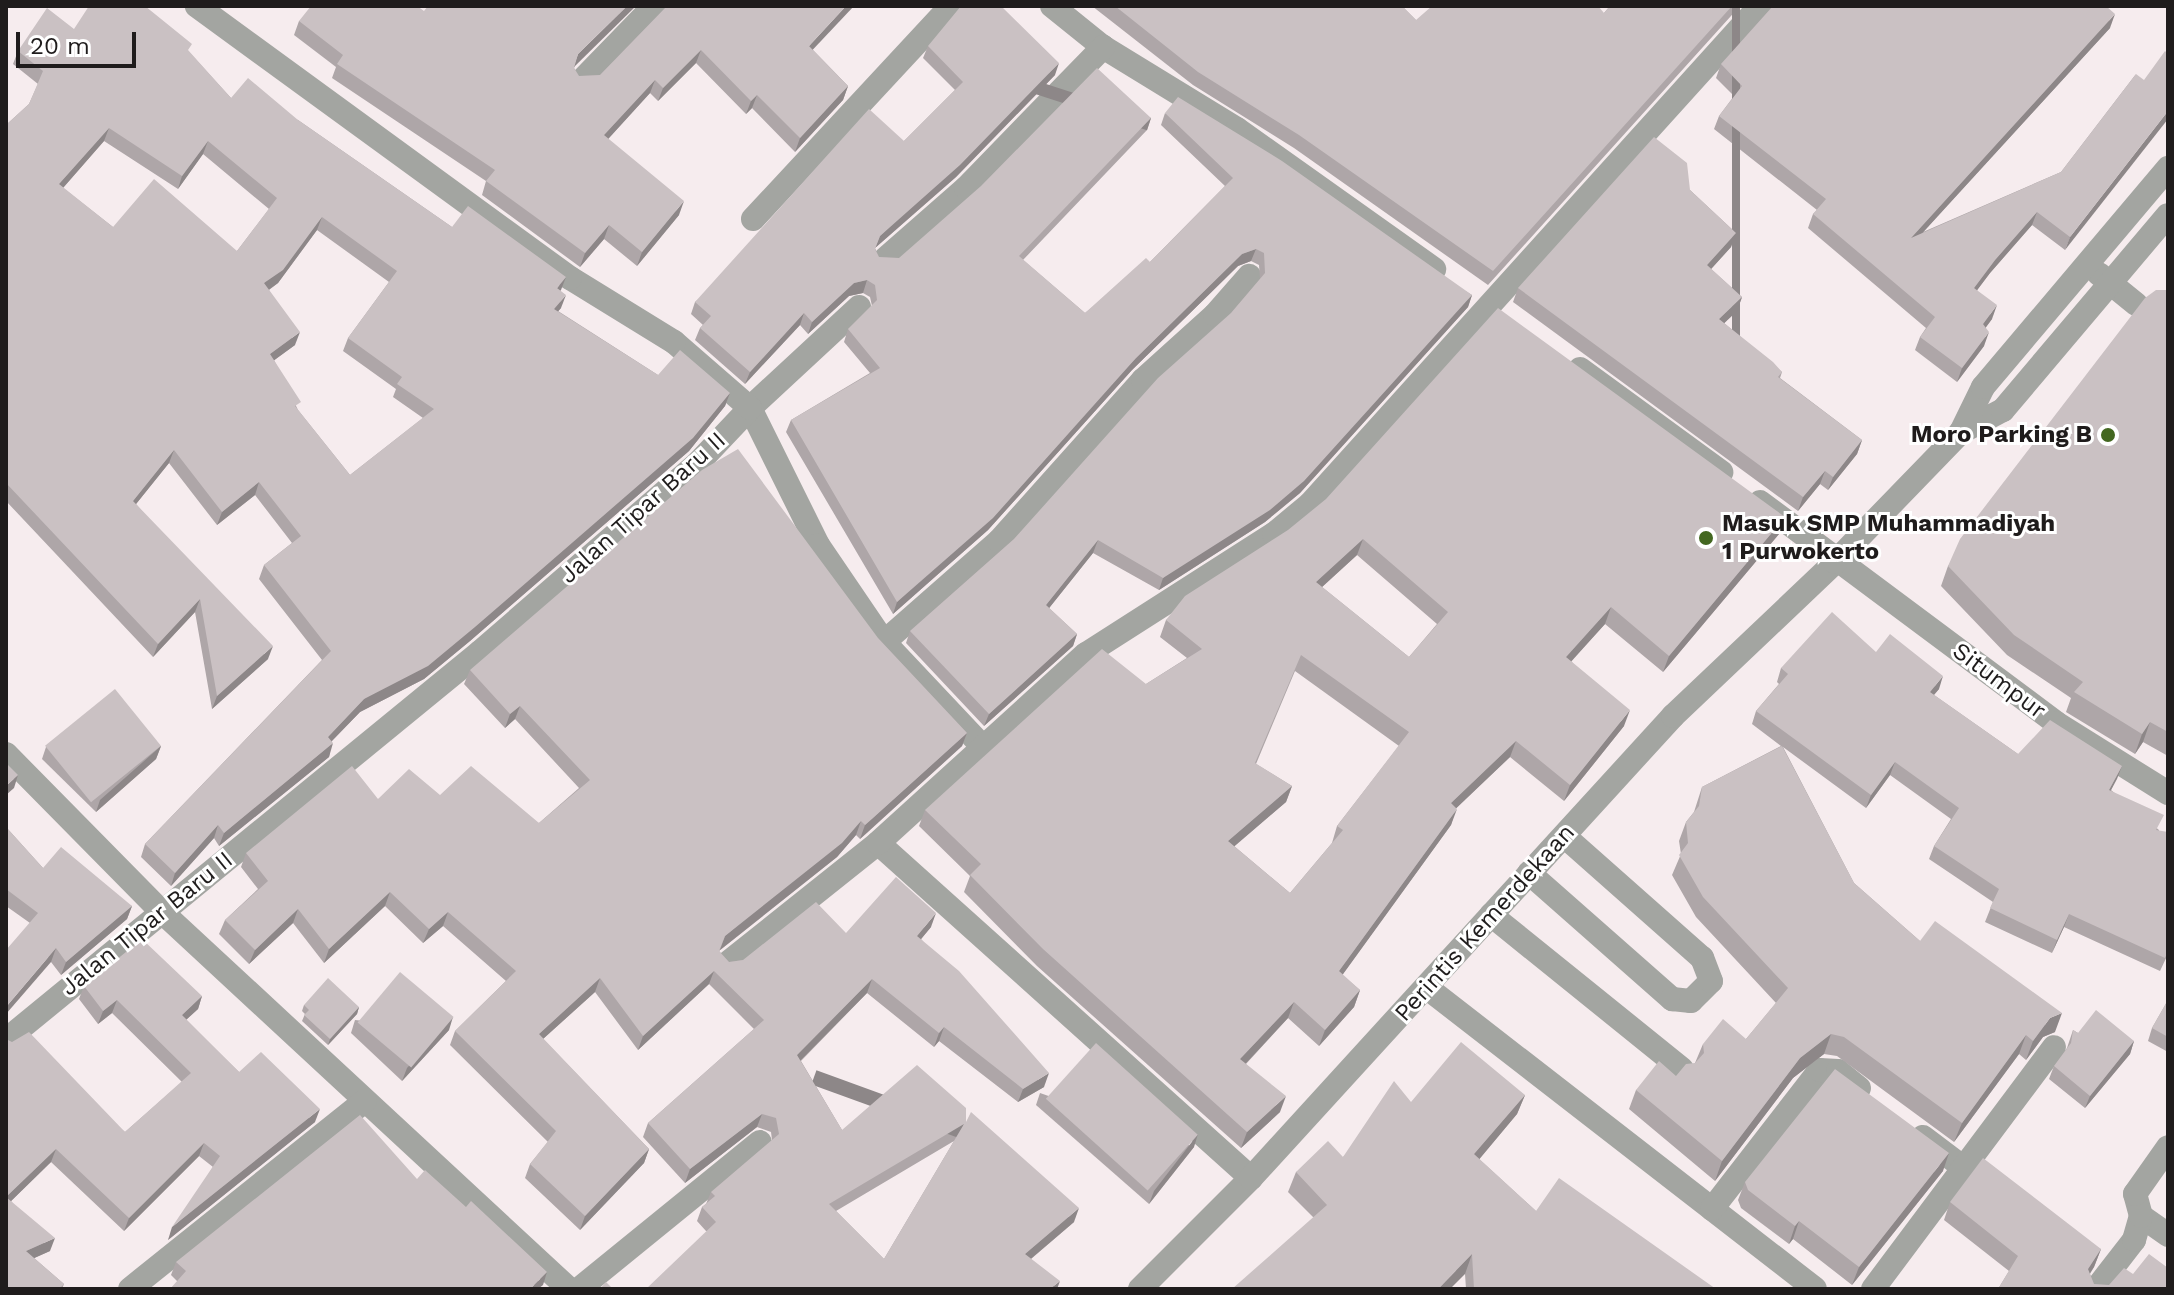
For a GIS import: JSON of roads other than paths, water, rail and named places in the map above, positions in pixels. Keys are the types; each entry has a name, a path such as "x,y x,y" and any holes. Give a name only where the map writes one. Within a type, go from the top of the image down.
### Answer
{"street":[{"path":"197,6 570,278 674,342 750,408 818,545 884,642 984,748"},
{"path":"584,78 654,6"},
{"path":"753,219 951,6"},
{"path":"1052,6 1103,47 1261,145 1510,323"},
{"path":"729,962 878,843 1086,654 1274,534 1310,504 1760,6"},
{"path":"885,259 966,188 1103,47"},
{"path":"1961,432 1983,387 2168,168"},
{"path":"1961,432 2003,410 2168,215"},
{"path":"2088,265 2136,304"},
{"path":"884,642 999,541 1143,380 1215,315 1249,276"},
{"name":"Jalan Tipar Baru II","path":"6,1040 480,652 699,462 750,408 859,307"},
{"name":"Situmpur","path":"1560,356 1672,434 1835,562 2056,723 2168,793"},
{"name":"Perintis Kemerdekaan","path":"1140,1289 1251,1178 1673,716 1835,562 1961,432"},
{"path":"6,754 162,912 569,1289"},
{"path":"1529,873 1672,999 1691,1001 1711,981 1702,958 1564,836"},
{"path":"878,843 1251,1178"},
{"path":"1491,915 1682,1069"},
{"path":"1426,987 1815,1289"},
{"path":"1873,1289 2054,1047"},
{"path":"1712,1209 1820,1070 1838,1071 1882,1106"},
{"path":"130,1289 365,1101"},
{"path":"1905,1123 1964,1168"},
{"path":"579,1289 760,1142"},
{"path":"2096,1289 2134,1240 2141,1216 2135,1194 2168,1147"},
{"path":"2141,1216 2168,1235"}],"place":[{"name":"Moro Parking B","path":"2108,435"},
{"name":"Masuk SMP Muhammadiyah 1 Purwokerto","path":"1706,538"}]}
